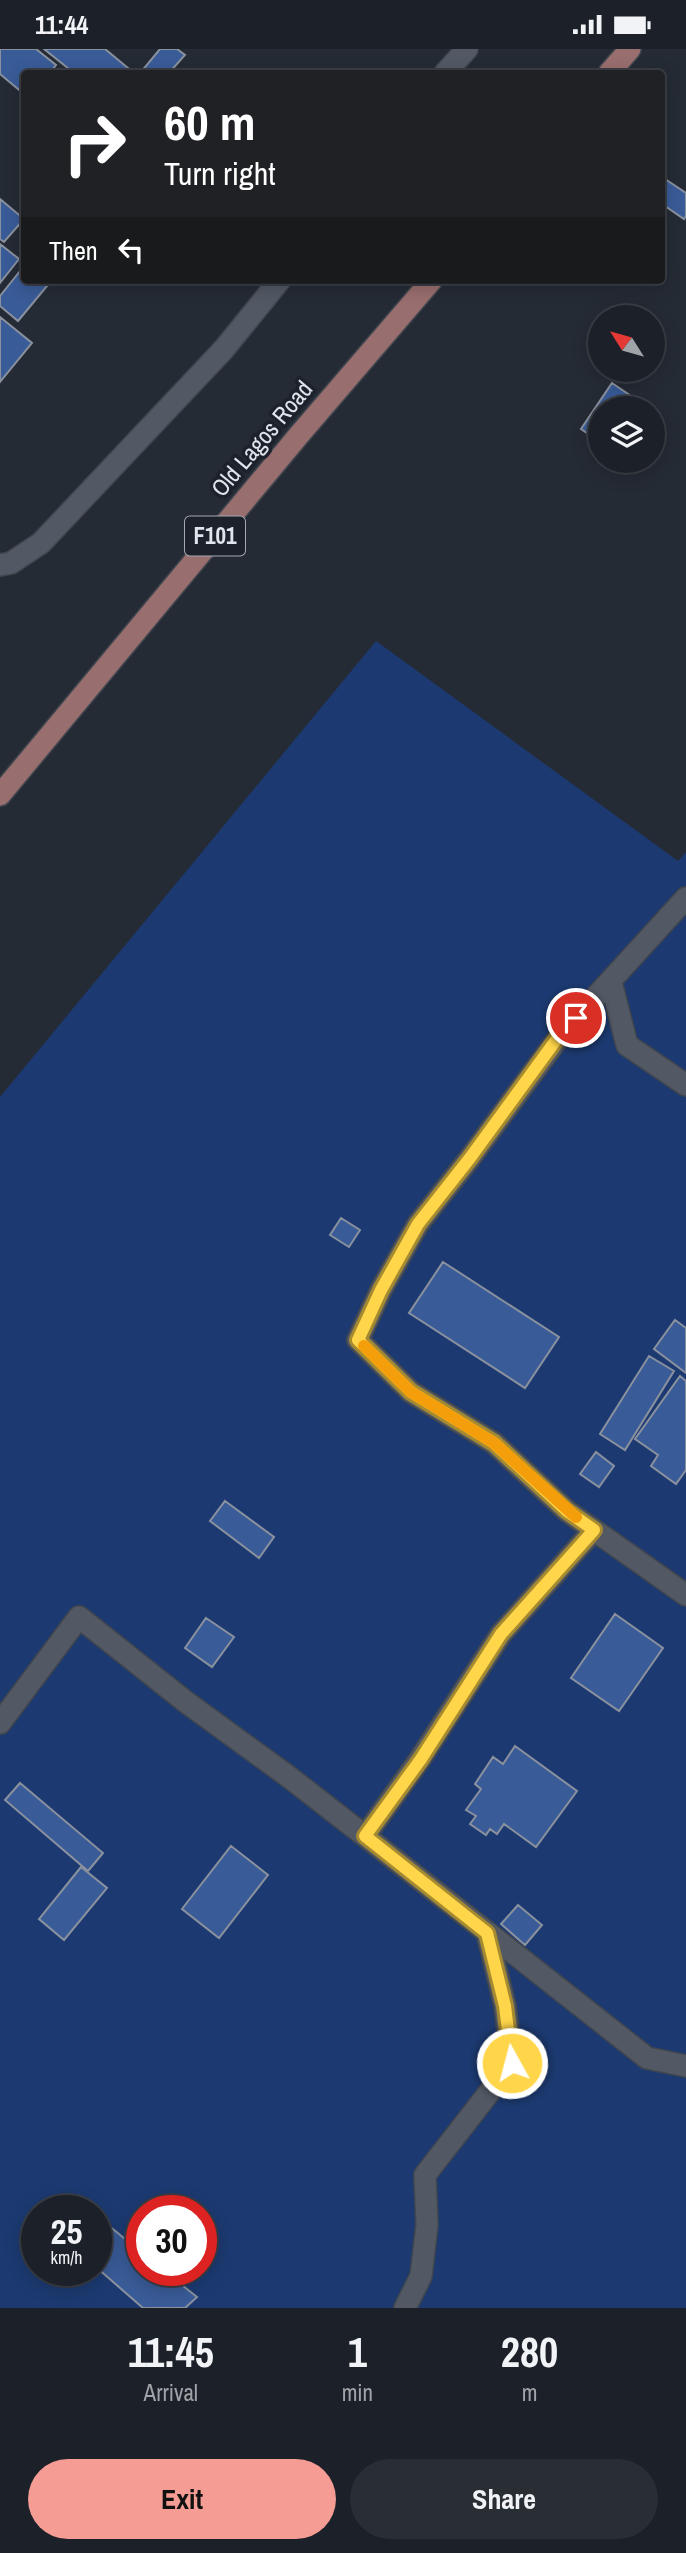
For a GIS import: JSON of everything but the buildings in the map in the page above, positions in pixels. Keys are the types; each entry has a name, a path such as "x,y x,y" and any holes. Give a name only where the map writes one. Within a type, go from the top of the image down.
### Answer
{"main road":[{"path":"611,70 629,49"},
{"name":"Old Lagos Road","path":"0,795 299,435 429,284"}],"street":[{"path":"447,70 467,49"},
{"path":"0,565 11,563 41,543 224,349 277,284"},
{"path":"686,898 559,1036 418,1224 381,1290 358,1340 411,1392 494,1443 567,1511 686,1595"},
{"path":"611,982 627,1045 686,1085"},
{"path":"365,1836 421,1759 501,1634 594,1530"},
{"path":"0,1723 79,1617 186,1702 289,1777 648,2058 686,2066"},
{"path":"405,2308 421,2276 427,2225 425,2175 512,2063 505,2006 487,1933"}],"shaded area":[{"path":"376,641 678,861 686,852 686,2308 0,2308 0,1097"}],"slow traffic":[{"path":"364,1346 411,1392 494,1443 576,1517"}],"route":[{"path":"512,2063 505,2006 487,1933 365,1836 421,1759 501,1634 594,1530 567,1511 494,1443 411,1392 358,1340 381,1290 418,1224 559,1036 576,1018"}]}
